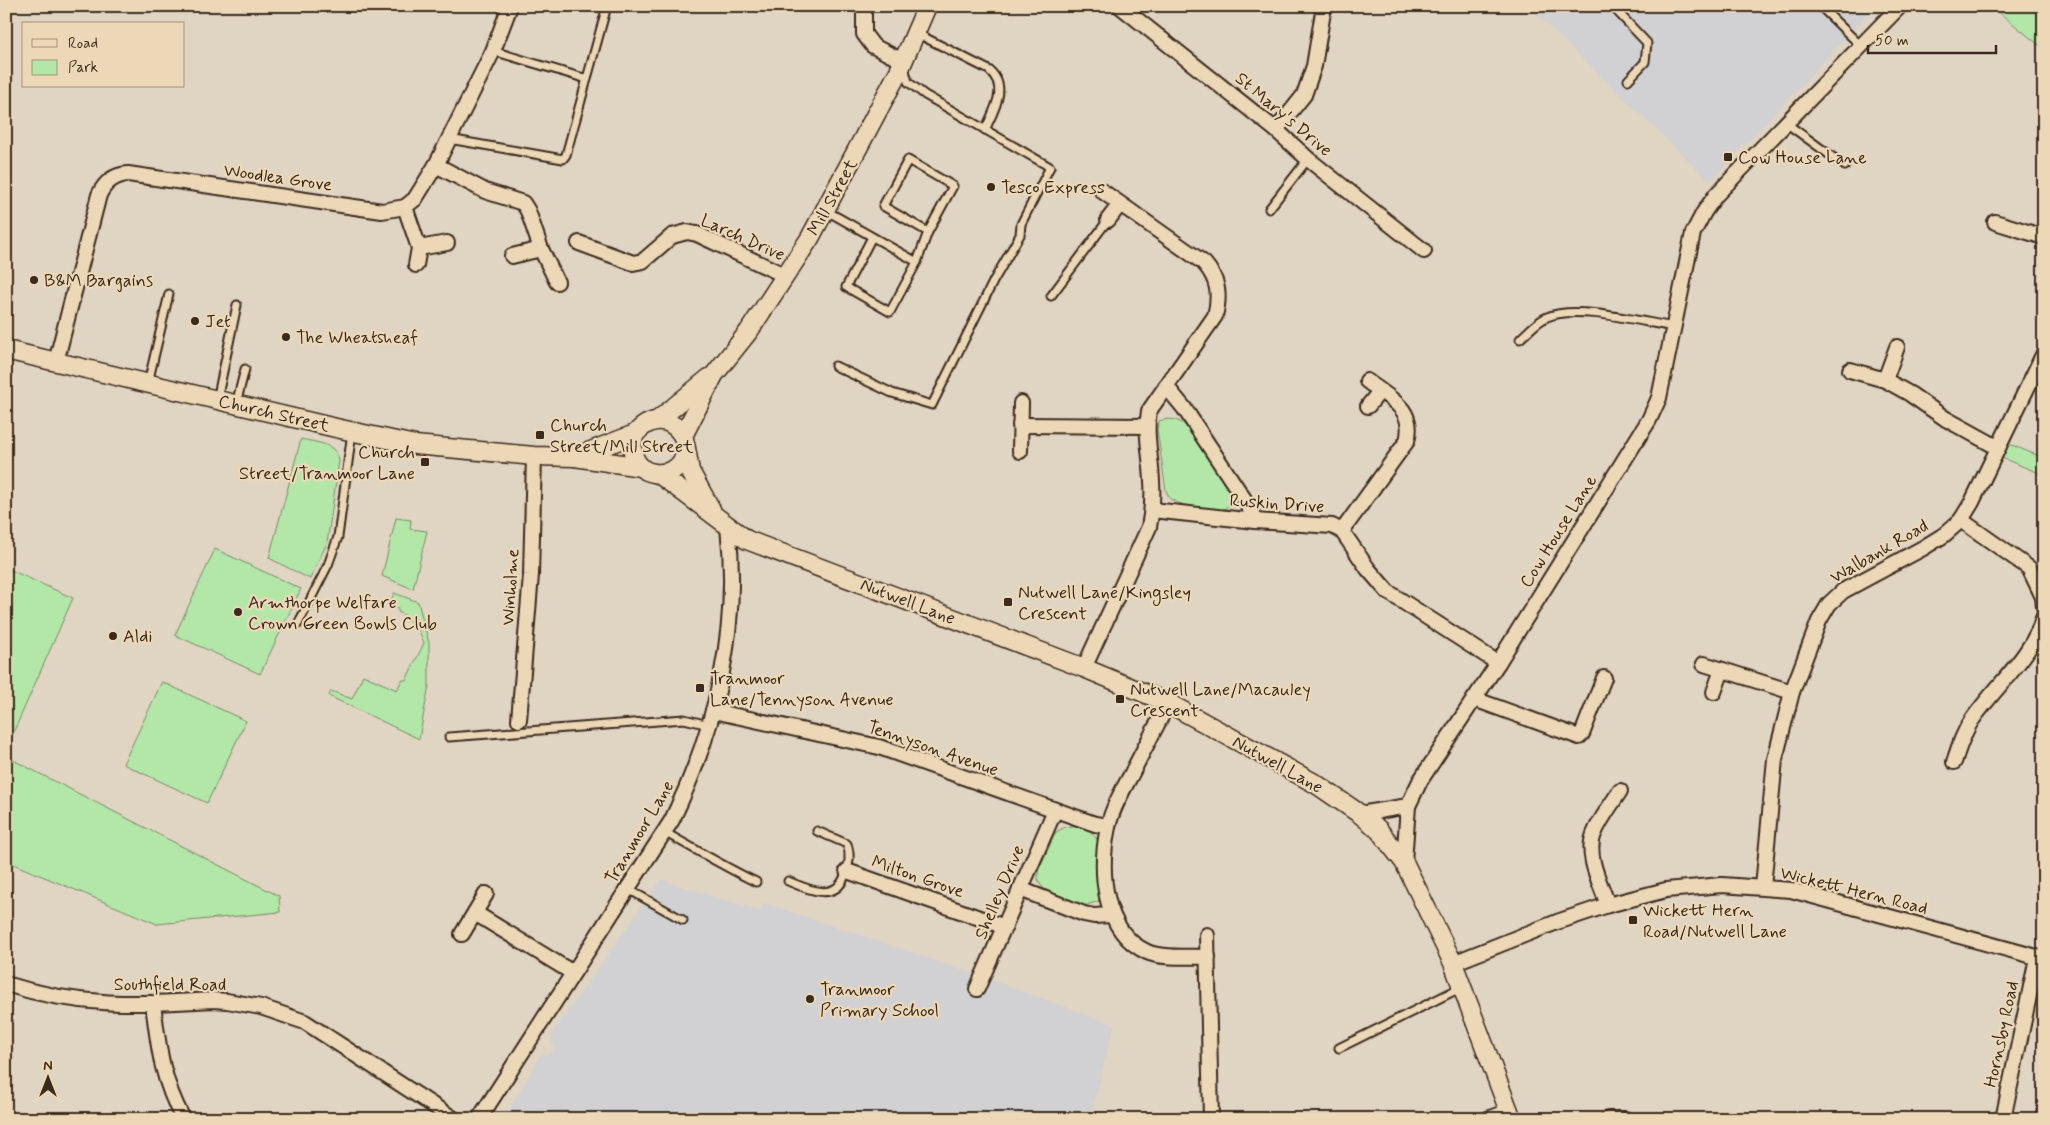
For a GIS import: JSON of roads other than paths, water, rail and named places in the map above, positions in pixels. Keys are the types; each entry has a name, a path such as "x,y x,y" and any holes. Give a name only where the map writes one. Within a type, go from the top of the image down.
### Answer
{"street":[{"path":"416,265 419,248 405,207 415,199 436,165 493,52 510,6"},
{"path":"864,6 864,34 873,46 902,61"},
{"name":"Mill Street","path":"658,420 714,375 749,330 786,276 850,164 902,61 927,6"},
{"name":"St Mary's Drive","path":"1120,6 1424,251"},
{"path":"1276,130 1304,95 1314,66 1324,6"},
{"name":"Cow House Lane","path":"1404,862 1408,806 1420,781 1498,663 1649,420 1659,398 1693,233 1704,212 1716,195 1900,6"},
{"path":"436,165 485,191 523,203 528,211 541,249 557,282"},
{"name":"Woodlea Grove","path":"56,362 99,195 104,185 117,175 128,174 382,211 405,207"},
{"path":"1084,668 1144,538 1152,510 1152,482 1146,426 1149,411 1215,316 1219,299 1217,284 1212,272 1204,263 1102,191"},
{"path":"1108,220 1120,204"},
{"path":"1995,222 2044,237"},
{"name":"Larch Drive","path":"579,243 633,262 643,261 672,236 687,232 698,234 786,276"},
{"path":"419,248 447,243"},
{"path":"512,256 541,249"},
{"path":"1885,380 1897,347"},
{"name":"Church Street","path":"6,350 352,432 416,445 534,456 575,457 641,467"},
{"name":"Walbank Road","path":"1764,887 1776,759 1792,692 1819,621 1829,604 1843,591 1930,544 1960,520 1972,502 2044,353"},
{"path":"1850,370 1885,380 1910,394 1946,419 1998,447"},
{"name":"Mill Street","path":"685,441 714,375"},
{"path":"1342,530 1407,441 1410,431 1408,418 1404,410 1367,381"},
{"path":"1166,386 1184,408 1248,505 1255,521"},
{"path":"1368,406 1380,391"},
{"path":"1020,451 1021,403"},
{"path":"667,421 675,426 685,441 683,459 678,466 668,472 659,474 650,472 641,467 635,460 632,451 632,442 635,434 649,422 667,421"},
{"path":"1020,425 1146,426"},
{"name":"Church Street","path":"575,457 635,434"},
{"name":"Nutwell Lane","path":"685,441 690,471 713,513"},
{"name":"Winholme","path":"519,720 531,575 534,456"},
{"name":"Nutwell Lane","path":"659,474 747,540 1084,668 1168,704 1316,784 1360,814 1378,829 1404,862 1453,963 1510,1115"},
{"name":"Ruskin Drive","path":"1152,510 1255,521 1325,524 1342,530 1368,570 1388,592 1498,663"},
{"path":"1960,520 2029,568 2043,596 2044,606"},
{"name":"Tranmoor Lane","path":"479,1119 664,832 689,784 713,711 729,639 732,577 728,527"},
{"path":"1954,762 1962,736 1971,721 2029,648 2039,632 2044,615"},
{"path":"1704,664 1792,692"},
{"path":"1714,692 1722,670"},
{"path":"1474,699 1579,737 1582,734 1604,678"},
{"path":"1168,704 1116,802 1108,826 1105,854 1106,890 1111,915 1124,936 1149,953 1208,957"},
{"name":"Tennyson Avenue","path":"713,711 879,747 1055,810 1108,826"},
{"path":"1608,905 1593,859 1592,846 1594,835 1620,790"},
{"path":"1360,814 1408,806"},
{"name":"Shelley Drive","path":"977,989 1055,810"},
{"name":"Milton Grove","path":"847,871 1005,927"},
{"name":"Wickett Hern Road","path":"1453,963 1557,922 1608,905 1666,890 1722,885 1791,890 2040,959"},
{"path":"1020,889 1084,914 1094,916 1111,915"},
{"path":"462,934 486,894"},
{"path":"475,913 573,973"},
{"path":"1207,935 1211,1119"},
{"name":"Hornsby Road","path":"2003,1119 2040,959"},
{"name":"Southfield Road","path":"6,984 68,999 121,1004 227,1001 261,1007 305,1022 454,1119"},
{"path":"153,1004 160,1061 169,1090 183,1119"},
{"path":"1488,1119 1510,1115"},
{"path":"1608,1119 1625,1119"}],"lane":[{"path":"449,138 563,159 566,155 607,6"},
{"path":"1612,6 1646,43 1645,62 1628,80"},
{"path":"1820,6 1861,46"},
{"path":"915,33 989,70 995,76 1000,91 999,99 985,130"},
{"path":"493,52 587,79"},
{"path":"835,366 892,392 932,405 994,280 1020,235 1021,224 1050,167 925,95 908,82 902,61"},
{"path":"1786,123 1845,166"},
{"path":"1269,209 1308,159"},
{"path":"872,237 846,287 890,312 917,262 928,232 953,186 908,160 883,206 928,232"},
{"path":"825,210 917,262"},
{"path":"1051,296 1108,220"},
{"path":"148,384 169,294"},
{"path":"217,400 237,305"},
{"path":"1520,338 1537,323 1563,312 1583,313 1674,327"},
{"path":"236,404 245,369"},
{"path":"298,624 328,565 338,537 352,432"},
{"path":"448,737 684,719 709,725"},
{"path":"664,832 711,858 721,866 756,882"},
{"path":"788,881 811,890 831,891 839,887 843,882 850,862 847,844 817,832"},
{"path":"628,889 683,920"},
{"path":"1339,1048 1462,987"}],"place":[{"name":"Cow House Lane","path":"1728,157"},
{"name":"Tesco Express","path":"991,187"},
{"name":"B&M Bargains","path":"34,280"},
{"name":"Jet","path":"195,321"},
{"name":"The Wheatsheaf","path":"286,337"},
{"name":"Church Street/Mill Street","path":"540,435"},
{"name":"Church Street/Tranmoor Lane","path":"425,462"},
{"name":"Nutwell Lane/Kingsley Crescent","path":"1008,602"},
{"name":"Armthorpe Welfare Crown Green Bowls Club","path":"238,612"},
{"name":"Aldi","path":"113,636"},
{"name":"Tranmoor Lane/Tennyson Avenue","path":"700,688"},
{"name":"Nutwell Lane/Macauley Crescent","path":"1120,699"},
{"name":"Wickett Hern Road/Nutwell Lane","path":"1633,920"},
{"name":"Tranmoor Primary School","path":"810,999"}]}
